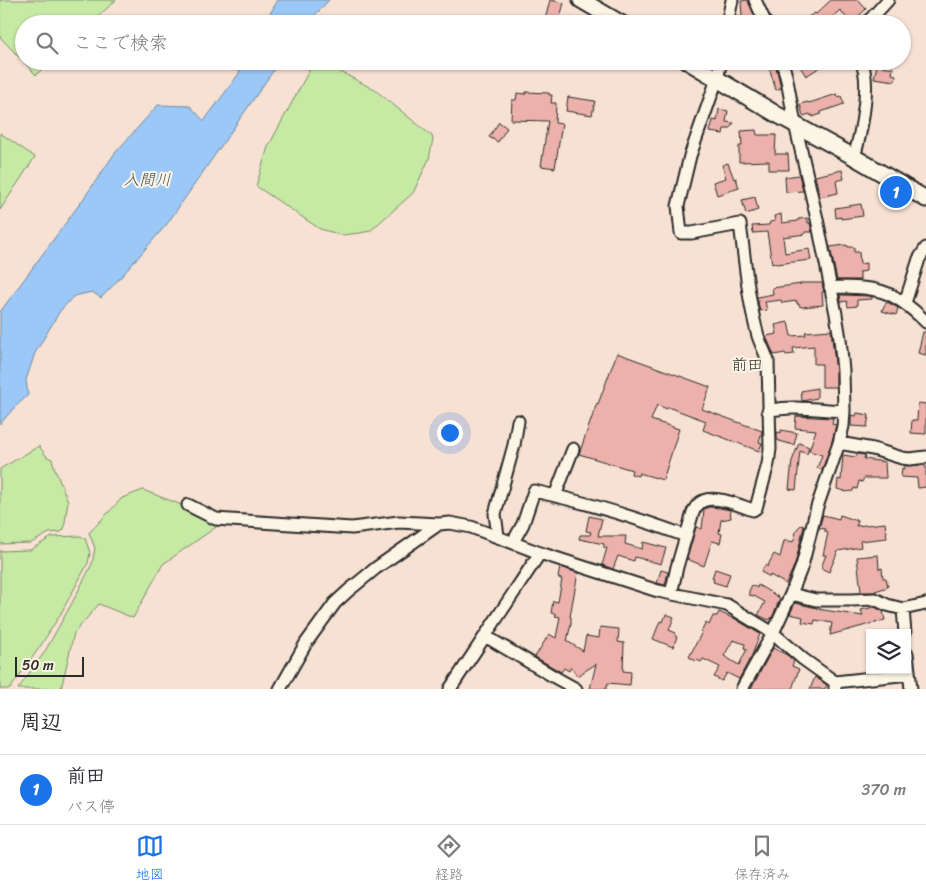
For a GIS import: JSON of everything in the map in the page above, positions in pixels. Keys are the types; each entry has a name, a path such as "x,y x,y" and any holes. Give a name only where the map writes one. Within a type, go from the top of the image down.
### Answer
{"street":[{"path":"581,0 607,15"},
{"path":"729,15 732,0"},
{"path":"754,0 762,15"},
{"path":"874,15 888,0"},
{"path":"702,70 926,199"},
{"path":"671,594 677,567 697,504 708,499 732,502 753,510 756,508 768,464 770,449 768,361 758,337 740,224 692,233 681,233 678,206 690,156 715,70"},
{"path":"742,689 772,633 802,566 817,507 842,433 844,411 843,370 836,314 785,70"},
{"path":"854,157 864,114 864,70"},
{"path":"905,302 919,259 926,248"},
{"path":"830,287 878,289 905,302 926,322"},
{"path":"768,411 776,409 844,411"},
{"path":"498,536 495,514 514,445 518,421"},
{"path":"839,443 873,448 902,458 926,458"},
{"path":"555,496 574,449"},
{"path":"513,542 523,524 534,491 651,523 686,536"},
{"path":"188,505 216,519 352,528 399,522 450,523 471,527 540,553 658,591 727,605 772,633 835,686 909,674 911,689"},
{"path":"280,689 306,643 335,604 376,568 439,524"},
{"path":"450,689 540,553"},
{"path":"791,594 816,600 875,599 903,610 926,604"},
{"path":"903,610 905,629"},
{"path":"486,636 576,689"}],"green space":[{"path":"0,0 116,0 100,15 15,15 15,53 0,37"},
{"path":"31,70 41,70 36,75"},
{"path":"309,70 337,70 375,90 432,136 433,139 429,159 413,193 370,231 342,235 320,229 256,186 268,147"},
{"path":"0,133 35,157 0,210"},
{"path":"39,446 47,457 52,459 68,501 64,529 61,532 49,533 31,543 0,544 0,469"},
{"path":"143,490 187,507 219,525 163,564 133,618 99,604 74,633 61,689 18,689 44,653 92,564 95,548 89,533 122,498"},
{"path":"80,536 85,538 90,553 88,563 60,615 41,645 10,689 0,689 0,551 30,550 52,537"}],"water":[{"path":"278,0 329,0 315,15 269,15"},
{"name":"入間川","path":"240,70 274,70 167,224 121,277 101,298 92,292 74,296 60,311 35,353 26,380 28,395 0,424 0,312 115,153 158,105 190,106 204,121"}],"building":[{"path":"550,0 564,3 561,15 546,15"},
{"path":"748,0 754,15 742,15 741,1"},
{"path":"831,0 858,0 866,9 860,15 844,15 840,10 835,15 812,15 816,14"},
{"path":"770,70 777,70 781,88 776,90"},
{"path":"802,70 816,70 806,76"},
{"path":"876,70 893,70 892,74 896,75 895,81 874,78"},
{"path":"526,92 549,93 549,95 552,95 551,103 556,103 555,123 562,124 555,168 541,166 548,121 511,120 512,100 516,100 517,93 526,94"},
{"path":"837,94 838,97 841,96 844,104 821,112 821,114 813,117 810,114 803,116 800,104"},
{"path":"568,97 595,101 592,115 566,111"},
{"path":"719,109 728,111 726,122 734,123 729,129 724,129 723,134 710,132 713,120 717,121"},
{"path":"499,122 507,128 498,142 489,137"},
{"path":"756,130 757,135 776,135 775,154 788,154 789,170 769,170 769,161 739,162 739,146 742,146 741,131"},
{"path":"728,163 739,188 717,195 713,182 726,178 722,165"},
{"path":"842,170 844,179 836,181 838,193 820,197 815,176"},
{"path":"799,175 803,191 786,192 785,177"},
{"path":"755,197 758,210 746,214 742,200"},
{"path":"861,204 863,216 836,218 835,208"},
{"path":"781,214 782,223 808,218 812,232 783,237 785,253 809,249 811,260 772,264 767,232 753,233 752,226 769,225 770,222 775,221 774,216"},
{"path":"845,245 854,247 854,252 859,252 860,264 866,263 866,271 860,272 860,280 837,280 830,247"},
{"path":"801,283 822,283 824,292 822,292 823,305 802,307 797,304 797,301 782,303 781,300 765,302 767,310 760,311 757,297 773,294 772,288"},
{"path":"840,295 870,296 872,299 857,300 857,306 848,307 847,301 841,302"},
{"path":"887,302 898,308 896,315 882,311"},
{"path":"788,322 791,336 806,335 805,332 831,330 836,387 822,387 822,364 814,364 814,346 793,348 794,354 774,355 766,336 777,334 775,325"},
{"path":"923,332 926,332 926,355 918,353"},
{"path":"617,353 710,387 702,409 762,431 759,442 762,443 759,451 703,430 706,421 668,407 667,409 657,405 651,420 679,429 663,480 639,473 638,476 631,474 632,470 579,454"},
{"path":"817,388 817,398 802,401 801,391"},
{"path":"918,403 926,404 926,434 911,433 912,420 917,420"},
{"path":"857,413 869,415 867,427 851,426 851,415 856,416"},
{"path":"796,416 833,418 832,424 836,425 822,470 817,468 822,455 809,451 816,430 795,428"},
{"path":"781,430 797,433 794,445 777,440 777,432 781,433"},
{"path":"799,443 809,447 807,454 800,451 796,490 789,489 792,461"},
{"path":"857,454 865,455 864,459 885,462 886,478 864,478 862,482 859,481 857,489 854,488 853,491 844,492 837,489 838,479 841,480 843,455 856,457"},
{"path":"904,466 926,466 926,487 918,488 917,478 901,477"},
{"path":"709,507 730,510 731,518 721,520 719,533 722,534 720,543 712,541 704,566 687,559 696,527 702,529 704,509"},
{"path":"823,515 839,519 840,515 858,521 856,526 885,523 887,538 860,541 861,547 838,551 829,572 821,568 826,555 823,555 828,533 825,532 825,529 819,528"},
{"path":"589,516 602,519 598,536 626,536 625,544 642,549 643,542 666,548 661,564 635,557 634,561 618,556 613,569 602,565 607,548 604,548 604,544 579,539 580,535 590,535 591,532 586,531"},
{"path":"801,525 804,526 795,564 786,584 761,572 765,565 767,567 774,554 780,557 784,541 793,542 797,529"},
{"path":"878,555 879,569 882,568 883,578 886,578 888,587 875,592 861,592 857,557"},
{"path":"560,567 578,573 567,641 583,651 586,636 599,638 600,627 619,629 618,642 624,643 623,671 631,672 630,685 608,683 606,689 590,689 596,664 577,676 571,667 569,671 564,668 561,672 535,657 549,634 556,638 560,617 551,613 553,601 558,602 562,579 558,578"},
{"path":"715,569 730,574 726,586 713,582 714,579 712,578"},
{"path":"661,570 668,572 665,585 657,583"},
{"path":"752,585 757,588 758,585 780,598 772,618 769,620 758,615 765,602 749,595"},
{"path":"795,603 817,609 863,616 861,610 874,607 883,611 885,620 830,635 832,623 815,620 814,624 802,622 803,617 790,614"},
{"path":"719,612 732,617 760,634 752,655 739,679 727,673 722,681 714,677 720,667 703,659 701,662 689,657 706,623 709,625 713,616 717,616","holes":["733,640 745,644 744,648 747,649 739,665 724,656"]},
{"path":"666,614 674,617 669,630 676,633 675,636 677,637 673,647 653,639 660,621 663,622"},
{"path":"773,648 787,655 794,661 792,666 799,669 792,689 751,689"},
{"path":"815,677 827,685 825,689 810,689"}],"place":[{"name":"前田","path":"896,192"}],"district":[{"name":"前田","path":"747,364"}]}
